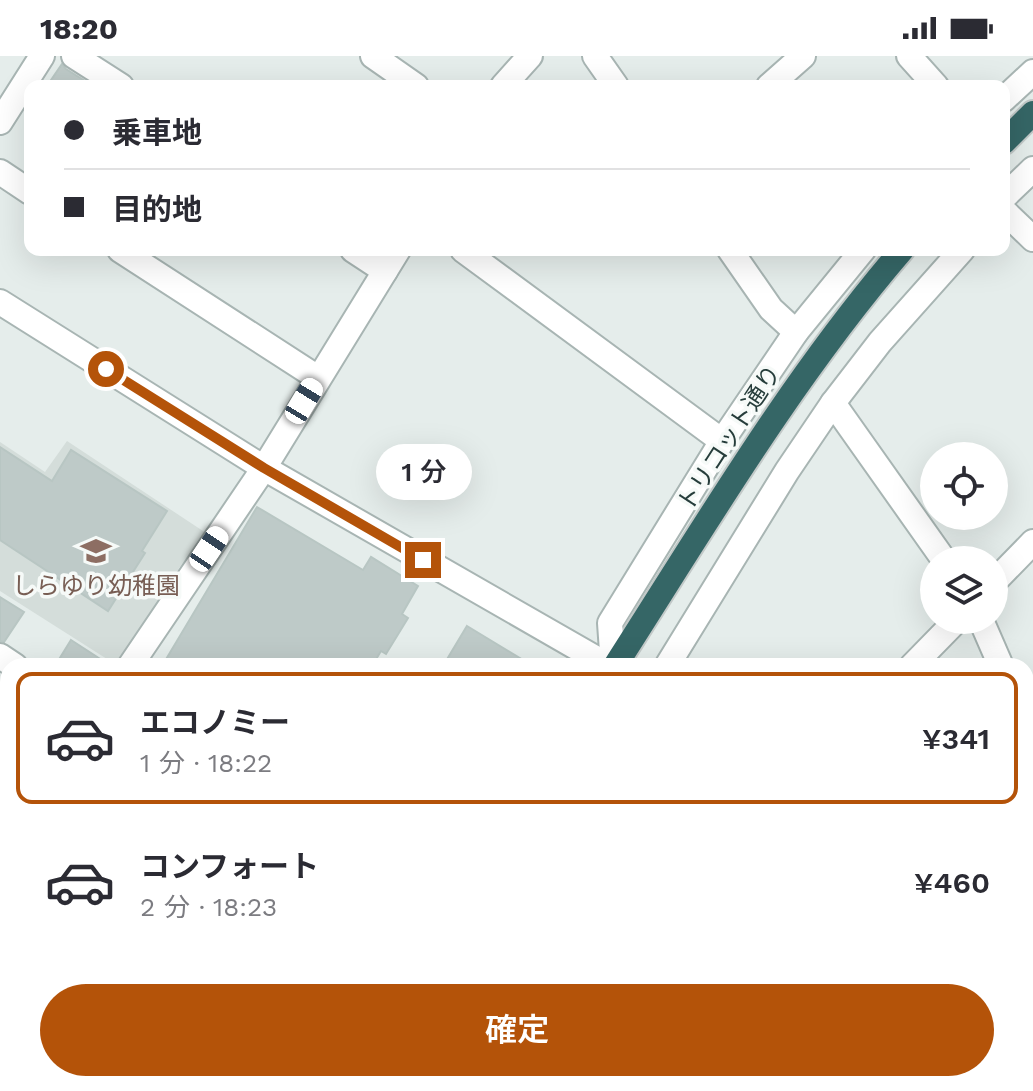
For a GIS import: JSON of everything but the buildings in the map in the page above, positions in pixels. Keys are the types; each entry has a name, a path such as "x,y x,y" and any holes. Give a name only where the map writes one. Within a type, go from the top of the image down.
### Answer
{"highway":[{"path":"1010,136 1033,113"},
{"name":"トリコット通り","path":"617,658 778,412 832,335 897,256"}],"street":[{"path":"27,80 42,56"},
{"path":"74,56 112,80"},
{"path":"373,56 407,80"},
{"path":"508,80 530,56"},
{"path":"595,56 612,80"},
{"path":"776,80 803,56"},
{"path":"909,56 931,80"},
{"path":"1010,93 1033,72"},
{"path":"0,122 24,84"},
{"path":"1010,191 1033,169"},
{"path":"0,172 24,188"},
{"path":"1010,217 1033,239"},
{"path":"129,256 318,378"},
{"path":"362,256 385,271"},
{"path":"135,658 264,468 394,256"},
{"path":"471,256 722,441"},
{"path":"734,256 771,309 796,332"},
{"path":"612,658 610,623 722,441 796,332 858,256"},
{"path":"672,658 787,471 833,403 880,342 957,256"},
{"path":"0,302 264,468 598,658"},
{"path":"833,403 934,546"},
{"path":"1008,568 1033,542"},
{"path":"920,658 943,634"},
{"path":"987,634 998,658"}],"shaded area":[{"name":"しらゆり幼稚園","path":"67,441 206,533 179,568 123,658 105,658 0,591 0,442 45,472"}],"place":[{"name":"しらゆり幼稚園","path":"96,551"}],"route":[{"path":"106,369 264,468 423,560"}]}
